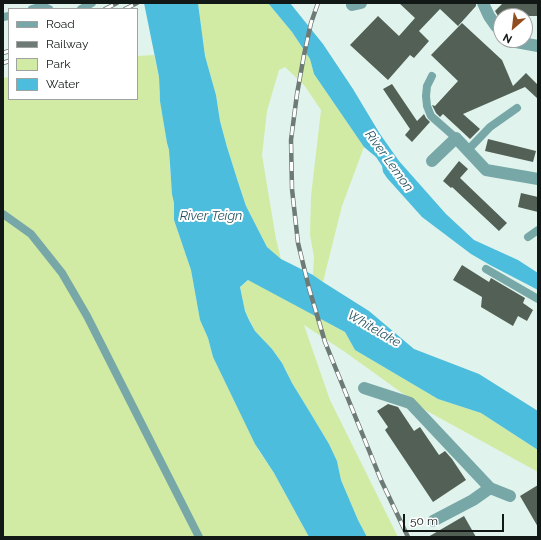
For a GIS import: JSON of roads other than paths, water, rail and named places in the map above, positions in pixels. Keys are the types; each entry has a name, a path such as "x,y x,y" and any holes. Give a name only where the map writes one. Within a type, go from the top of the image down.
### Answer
{"street":[{"path":"483,3 493,22"},
{"path":"432,161 456,138 486,170 538,179"},
{"path":"364,388 410,403 490,488 510,496"},
{"path":"433,521 473,500 490,488"}],"lane":[{"path":"83,8 92,3"},
{"path":"35,8 42,6 47,8"},
{"path":"432,76 427,86 427,106 431,116 456,138"},
{"path":"467,151 490,127 518,108"},
{"path":"3,214 31,234 62,273 87,316 199,537"},
{"path":"528,237 538,230"},
{"path":"486,269 538,299"}],"water":[{"name":"River Teign","path":"144,3 198,3 205,56 216,95 220,121 227,147 246,206 267,247 281,259 313,275 369,311 414,349 479,374 538,411 538,450 481,413 438,399 355,350 345,332 248,280 240,287 245,311 249,320 255,331 272,349 282,363 292,383 329,444 337,461 341,480 367,537 309,537 274,473 255,444 213,357 208,338 200,320 191,270 174,220 174,203 169,150 160,101 159,77"},
{"name":"River Lemon","path":"268,3 290,3 323,44 353,89 380,134 399,161 446,214 474,240 518,260 538,273 538,290 471,254 422,217 387,178 376,157 364,147 314,74 310,59 292,32"}],"railway":[{"path":"107,8 117,3"},
{"path":"127,8 137,3"},
{"path":"318,3 311,23 304,55 291,140 292,189 298,243 309,288 325,342 381,480 408,537"},
{"path":"3,53 8,51"},
{"path":"3,63 8,61"}],"water label":[{"name":"Whitelake","path":"374,329"}]}
